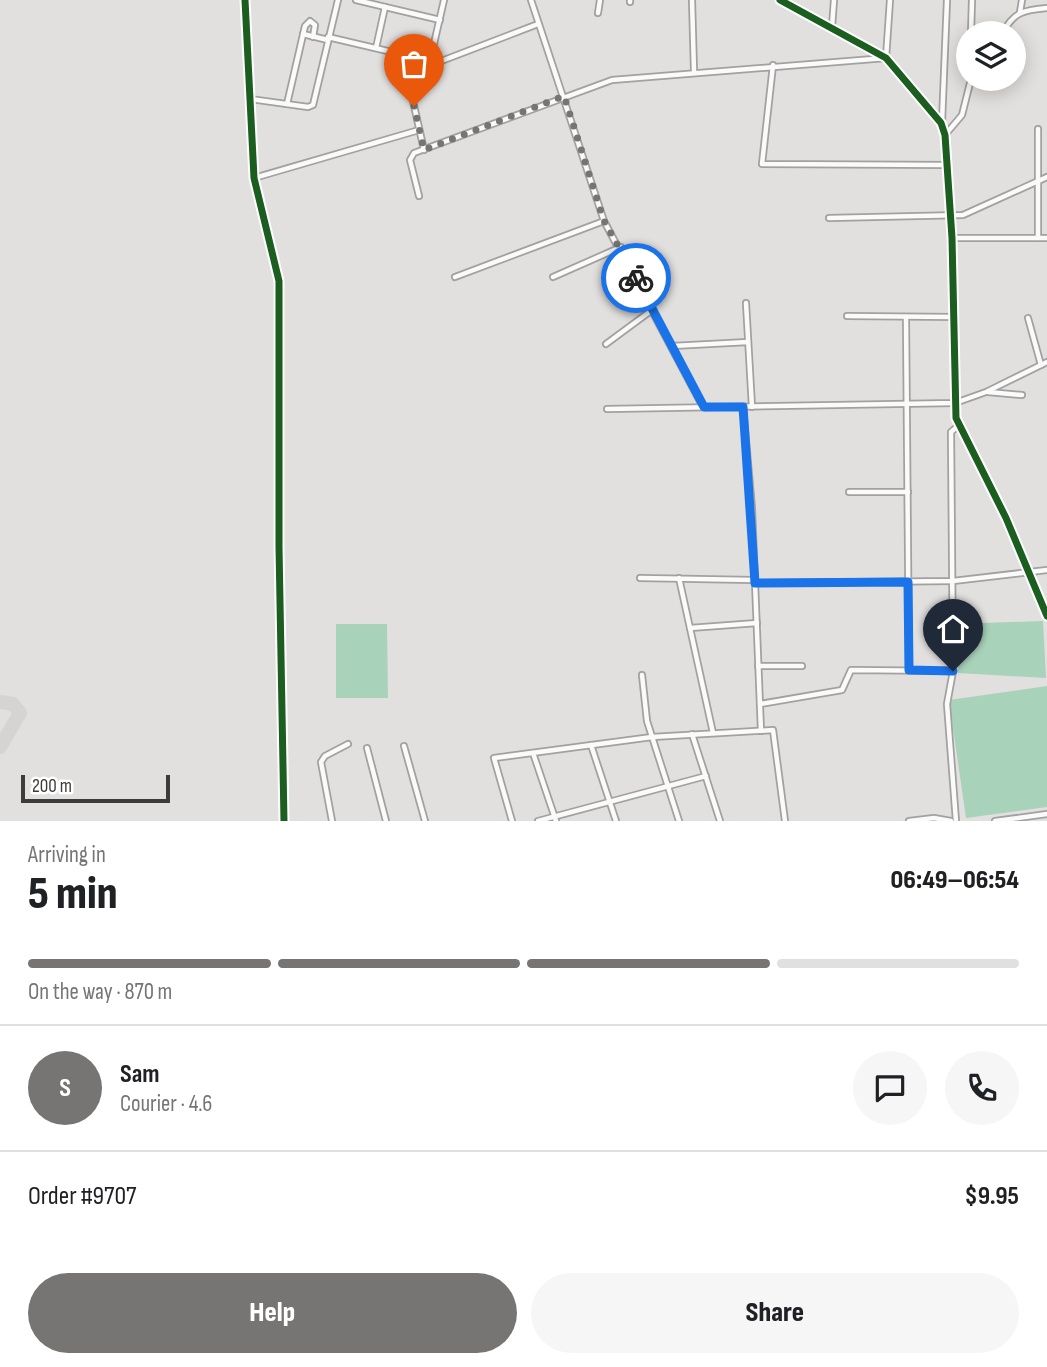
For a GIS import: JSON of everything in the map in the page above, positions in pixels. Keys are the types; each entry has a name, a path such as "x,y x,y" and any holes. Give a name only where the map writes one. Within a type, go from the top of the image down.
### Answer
{"street":[{"path":"245,0 254,178 279,281 279,534 284,821"},
{"path":"250,99 308,107 313,105 338,0"},
{"path":"356,0 440,20"},
{"path":"430,63 444,0"},
{"path":"531,0 604,221 621,247 704,407"},
{"path":"598,13 600,0"},
{"path":"692,0 694,71"},
{"path":"780,0 886,58 942,123"},
{"path":"832,28 834,0"},
{"path":"886,58 890,0"},
{"path":"947,0 942,123 946,135 951,216 955,403 958,426 1006,518 1047,617"},
{"path":"971,21 972,0"},
{"path":"1020,12 1021,0"},
{"path":"376,48 386,7"},
{"path":"1008,21 1020,12 1047,8"},
{"path":"287,104 303,34 306,24 311,21 315,25 313,37"},
{"path":"424,150 408,77 413,70 538,23"},
{"path":"303,34 376,48 430,63"},
{"path":"419,196 410,158 424,150 612,80 694,71 886,58"},
{"path":"773,65 762,164 947,165"},
{"path":"946,135 962,115 968,91"},
{"path":"1038,129 1038,238"},
{"path":"254,178 419,130"},
{"path":"829,218 963,215 1047,177"},
{"path":"455,277 604,221"},
{"path":"952,238 1047,238"},
{"path":"553,277 621,247"},
{"path":"746,303 752,407"},
{"path":"606,344 652,310"},
{"path":"847,316 954,317"},
{"path":"906,317 909,670"},
{"path":"607,409 955,403 986,392 1044,363 1028,318"},
{"path":"672,346 748,342"},
{"path":"986,392 1022,395"},
{"path":"743,407 755,582 761,731"},
{"path":"909,821 954,821 947,704 953,671 951,432 958,426"},
{"path":"849,492 908,492"},
{"path":"640,578 755,582 908,582 953,581 1047,570"},
{"path":"679,578 713,733"},
{"path":"690,628 757,623"},
{"path":"758,666 802,666"},
{"path":"760,704 842,690 851,670 953,671"},
{"path":"642,676 652,737 679,821"},
{"path":"513,821 494,758 652,737 773,730 785,821"},
{"path":"692,734 720,821"},
{"path":"332,821 321,762 326,756 348,744"},
{"path":"590,745 616,821"},
{"path":"404,746 425,821"},
{"path":"367,748 386,821"},
{"path":"533,752 555,819"},
{"path":"538,821 555,819 706,776"},
{"path":"995,821 1047,814"}],"green space":[{"path":"1043,621 1046,678 958,673 957,624"},
{"path":"336,624 387,624 388,698 336,698"},
{"path":"1047,686 1047,807 966,818 949,700"}],"taxiway":[{"path":"0,702 13,704 20,713 0,747"}],"cycle path":[{"path":"245,0 254,178 279,281 279,547 284,821"},
{"path":"780,0 886,58 941,123 945,135 952,238 956,418 1006,518 1047,616"}],"way so far":[{"path":"414,106 424,150 564,96 604,221 636,278"}],"route":[{"path":"636,278 704,407 743,407 752,508 755,583 908,582 909,670 953,671"}]}
